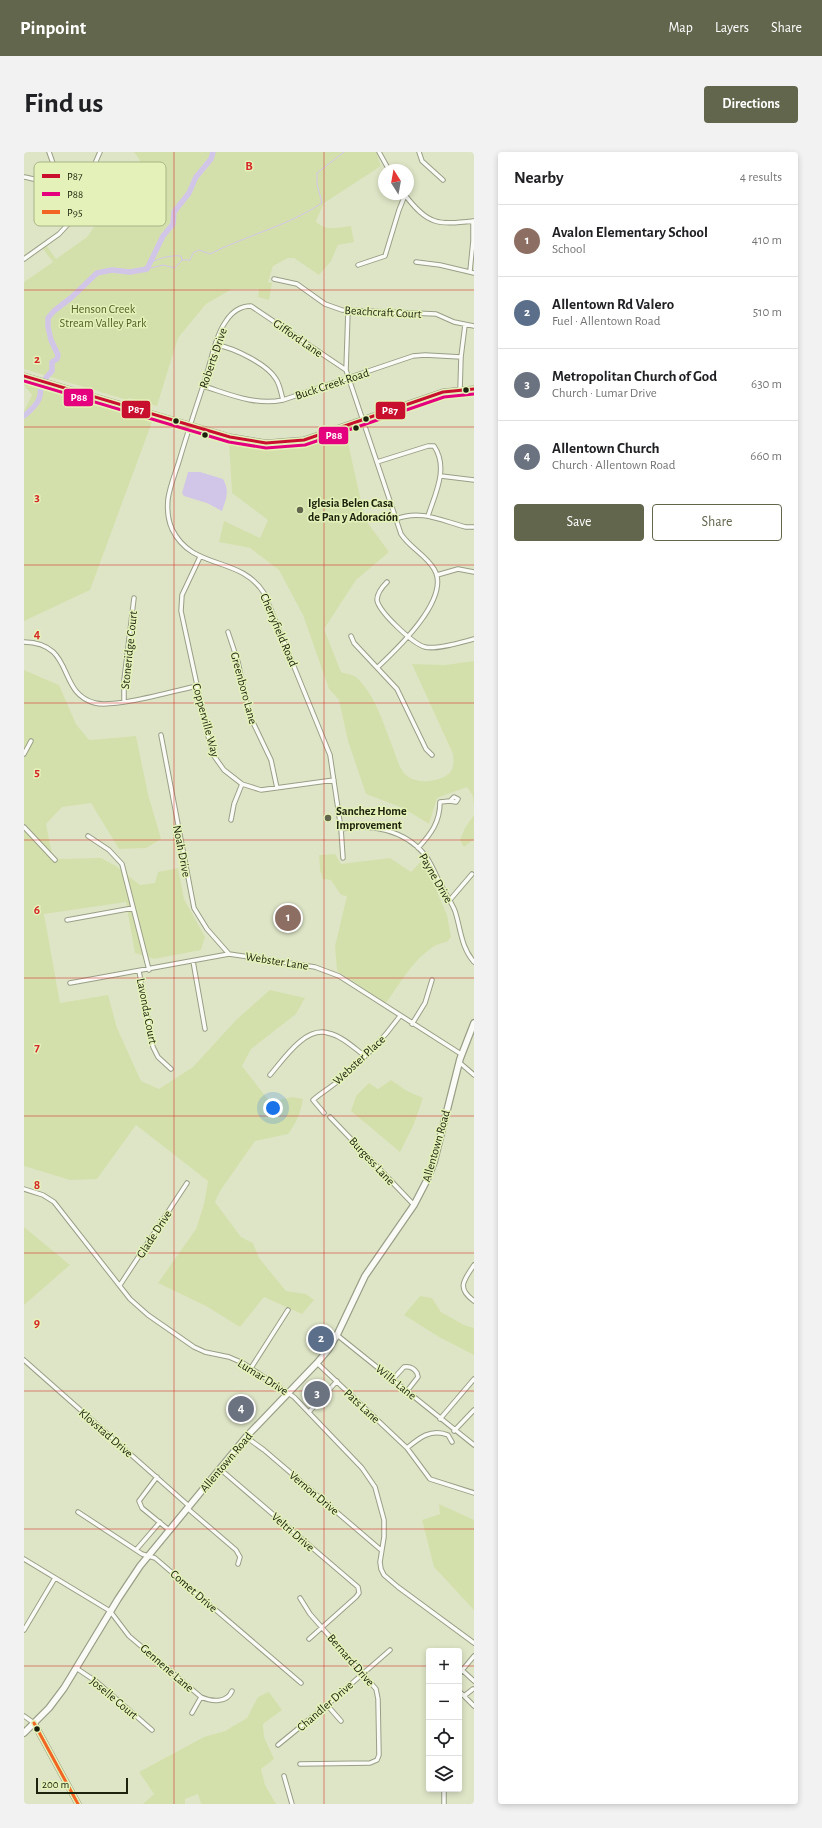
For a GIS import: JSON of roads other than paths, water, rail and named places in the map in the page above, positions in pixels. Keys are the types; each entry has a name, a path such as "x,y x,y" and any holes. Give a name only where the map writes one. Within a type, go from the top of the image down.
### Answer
{"main road":[{"path":"24,376 239,439 275,443 312,438 443,392 474,390"},
{"name":"Allentown Road","path":"24,1733 58,1697 134,1573 246,1438 318,1363 337,1335 354,1295 367,1272 414,1205 427,1182 434,1162 461,1054 474,1024"},
{"path":"34,1724 78,1804"}],"street":[{"path":"49,152 53,162"},
{"path":"96,162 100,152"},
{"path":"385,152 380,153 386,164"},
{"path":"419,152 422,161 443,180"},
{"path":"24,177 34,180"},
{"path":"358,265 385,256 403,200"},
{"path":"409,200 422,214 433,221 447,223 473,221 472,272 432,263 416,262"},
{"path":"24,259 67,226"},
{"name":"Beachcraft Court","path":"274,279 297,284 325,304 348,311 434,314 465,325 474,326"},
{"name":"Roberts Drive","path":"190,424 221,331 231,315 241,309 251,306"},
{"name":"Gifford Lane","path":"251,306 346,370"},
{"path":"348,311 346,370 348,378 396,519 405,540 430,564 436,575 436,589 434,598 420,623 378,667"},
{"path":"460,390 461,357 465,325"},
{"path":"217,345 241,352 273,375 278,382 283,400"},
{"name":"Buck Creek Road","path":"203,386 260,402 283,400 417,355 461,357"},
{"name":"Cherryfield Road","path":"190,424 169,493 168,514 172,528 176,536 187,548 200,557 240,570 252,579 264,592 328,747 341,829 343,858"},
{"path":"377,462 432,446 435,447 438,454 441,476 428,516"},
{"path":"441,476 474,480"},
{"path":"396,519 413,515 428,516 466,527 474,527"},
{"name":"Copperville Way","path":"200,557 182,595 181,606 197,686 214,756 224,770 242,784 262,790 334,780"},
{"path":"436,575 458,569 474,572"},
{"path":"387,582 377,598 380,607 408,637 419,645 430,648 474,639"},
{"name":"Stoneridge Court","path":"124,702 124,680 134,598"},
{"name":"Greenboro Lane","path":"228,632 238,662 250,714 272,760 277,788"},
{"path":"351,636 354,643 397,689 426,749 432,755"},
{"path":"24,642 35,642 53,651 60,659 71,685 82,698 96,704 124,702 197,686"},
{"name":"Noah Drive","path":"161,735 194,908 204,925 229,954"},
{"path":"24,754 31,741"},
{"path":"232,820 235,800 242,784"},
{"path":"418,848 435,828 440,802 450,802 456,797 458,799 456,802 462,803"},
{"name":"Payne Drive","path":"341,829 362,826 375,827 396,835 418,848 426,857 449,901 458,922 463,946 474,962"},
{"path":"24,827 55,860"},
{"path":"88,836 109,850 122,864 149,970"},
{"path":"449,901 472,874"},
{"path":"67,920 134,908"},
{"name":"Webster Lane","path":"70,984 229,954 325,970 339,976 461,1054"},
{"path":"193,961 205,1029"},
{"name":"Lavonda Court","path":"139,971 153,1047 158,1057 171,1069"},
{"path":"412,1024 425,1003 432,980"},
{"name":"Webster Place","path":"324,1113 313,1100 339,1080 384,1038 400,1016"},
{"path":"270,1075 303,1039 316,1032 326,1032 336,1036 365,1056"},
{"path":"459,1062 474,1075"},
{"name":"Burgess Lane","path":"330,1117 414,1205"},
{"name":"Glade Drive","path":"120,1285 187,1183"},
{"name":"Lumar Drive","path":"24,1189 43,1195 54,1202 139,1308 194,1347 205,1352 233,1358 251,1368 289,1393 308,1412 352,1457 372,1482 378,1494 383,1515 384,1537 381,1569 388,1580 474,1642"},
{"path":"474,1265 463,1284 466,1294 474,1301"},
{"path":"251,1368 288,1310"},
{"name":"Wills Lane","path":"337,1335 454,1431 474,1445"},
{"name":"Klovstad Drive","path":"24,1360 157,1477 236,1550 240,1557 238,1564"},
{"name":"Pats Lane","path":"318,1363 407,1448 430,1479 474,1493"},
{"path":"392,1379 402,1367 409,1366 414,1369 418,1373 418,1378 407,1391"},
{"path":"440,1419 474,1379"},
{"path":"308,1412 337,1382"},
{"path":"454,1431 474,1410"},
{"path":"407,1448 423,1436 434,1432 448,1435 452,1442"},
{"name":"Vernon Drive","path":"246,1438 264,1450 382,1550"},
{"name":"Veltri Drive","path":"220,1469 357,1586 359,1591 356,1597 322,1627"},
{"path":"157,1477 139,1501 142,1508 169,1530"},
{"name":"Comet Drive","path":"78,1512 136,1550 155,1558 301,1683"},
{"path":"136,1550 160,1522"},
{"path":"24,1559 110,1611"},
{"path":"24,1630 55,1578"},
{"name":"Bernard Drive","path":"300,1598 303,1604 373,1685 377,1692 379,1755 377,1760 370,1763 300,1764"},
{"name":"Gennene Lane","path":"110,1611 129,1636 201,1697 208,1700 221,1700 229,1697 232,1691"},
{"path":"309,1639 322,1627"},
{"name":"Chandler Drive","path":"278,1746 390,1650"},
{"path":"474,1656 462,1670 474,1681"},
{"name":"Joselle Court","path":"76,1668 97,1682 152,1730"},
{"path":"473,1689 464,1696 473,1704"},
{"path":"192,1713 201,1697"},
{"path":"327,1705 341,1721"},
{"path":"24,1716 34,1724"},
{"path":"284,1776 292,1804"},
{"path":"444,1792 444,1804"}],"waterway":[{"path":"24,416 38,402 42,385 52,371 52,362 57,359 58,355 51,340 48,327 48,318 97,273 112,270 130,272 147,269 163,236 173,224 174,212 189,193 196,177 211,159 213,152"},
{"path":"149,264 165,257 173,256 181,256 182,260 190,260 193,253 199,250 210,254 309,211 322,203 317,184 317,173 344,152"},
{"path":"147,269 163,265 175,268 182,260"}],"place":[{"name":"Iglesia Belen Casa de Pan y Adoración","path":"300,510"},
{"name":"Sanchez Home Improvement","path":"328,818"},
{"name":"Avalon Elementary School","path":"288,918"},
{"name":"Allentown Rd Valero","path":"321,1339"},
{"name":"Metropolitan Church of God","path":"317,1394"},
{"name":"Allentown Church","path":"241,1409"}],"park label":[{"name":"Henson Creek Stream Valley Park","path":"103,316"}]}
